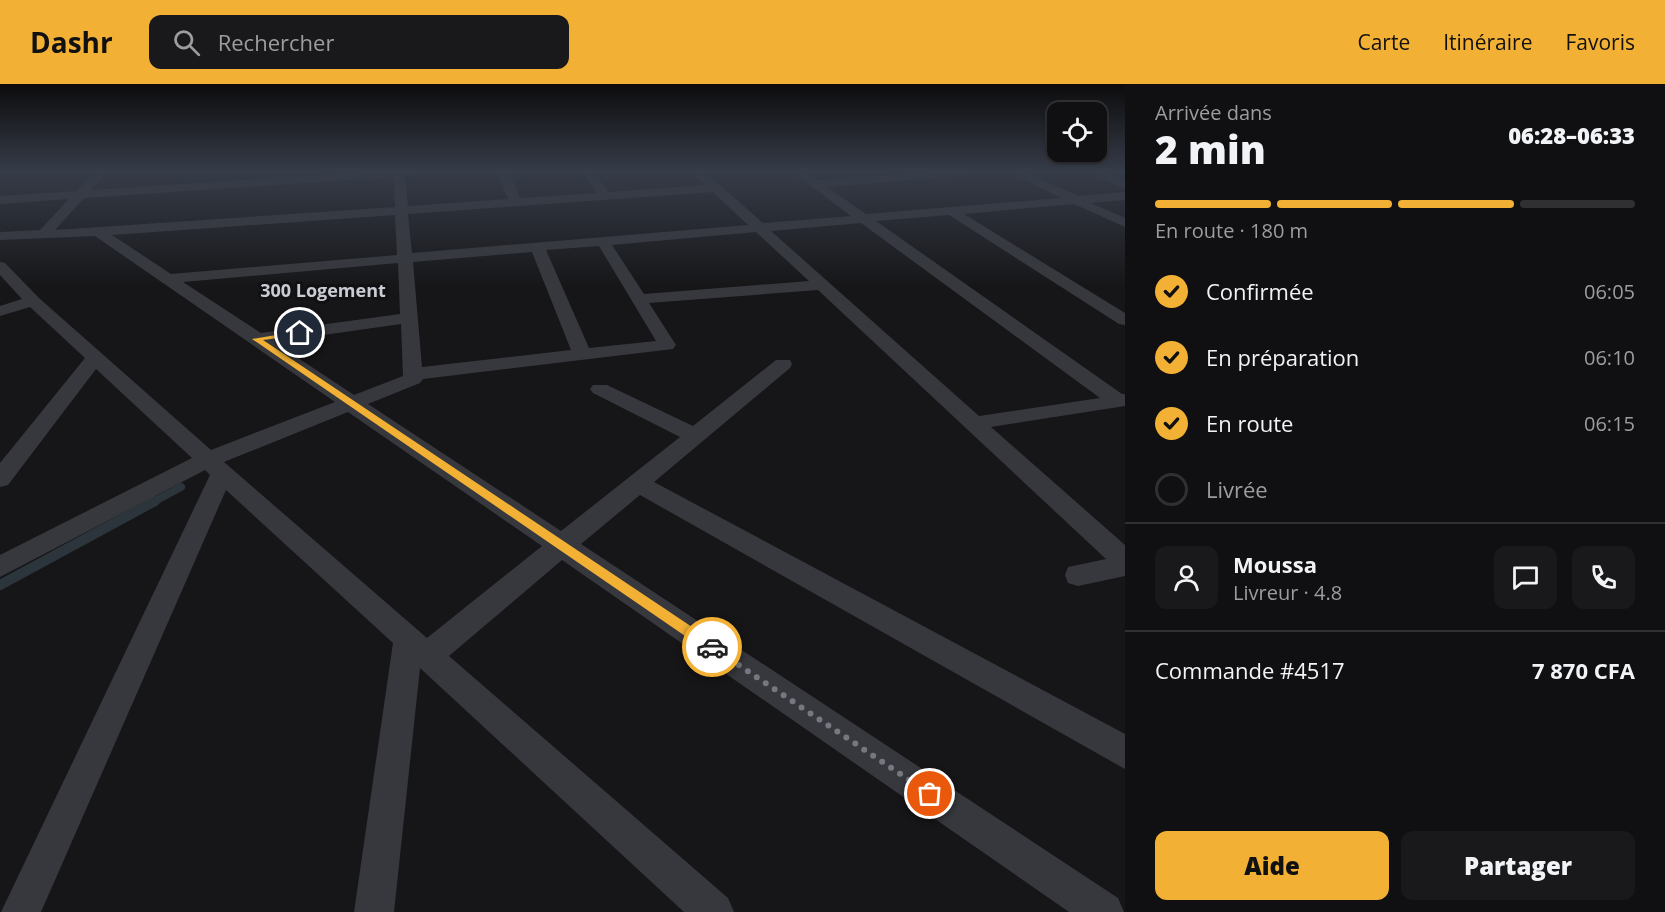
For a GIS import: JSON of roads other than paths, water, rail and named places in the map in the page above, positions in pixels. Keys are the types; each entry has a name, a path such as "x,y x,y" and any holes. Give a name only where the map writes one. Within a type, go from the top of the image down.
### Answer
{"street":[{"path":"42,236 67,210"},
{"path":"0,236 42,236 421,210"},
{"path":"740,210 1125,561"},
{"path":"851,210 1121,401"},
{"path":"166,279 978,210"},
{"path":"1096,210 1125,223"},
{"path":"0,567 351,403 413,379 402,211"},
{"path":"951,212 1125,320"},
{"path":"98,232 1104,912"},
{"path":"413,374 667,345 603,241"},
{"path":"537,247 582,354"},
{"path":"0,266 33,301 215,467 714,912"},
{"path":"639,299 822,285"},
{"path":"0,311 33,301"},
{"path":"256,339 410,318"},
{"path":"0,479 95,358"},
{"path":"374,912 417,647 561,546 783,364"},
{"path":"600,389 696,436"},
{"path":"973,423 1121,401"},
{"path":"21,912 215,467"},
{"path":"637,483 1125,752"},
{"path":"1078,575 1125,566"}],"waterway":[{"path":"153,502 181,487"},
{"path":"0,585 155,501"}],"district":[{"name":"300 Logement","path":"323,291"}]}
